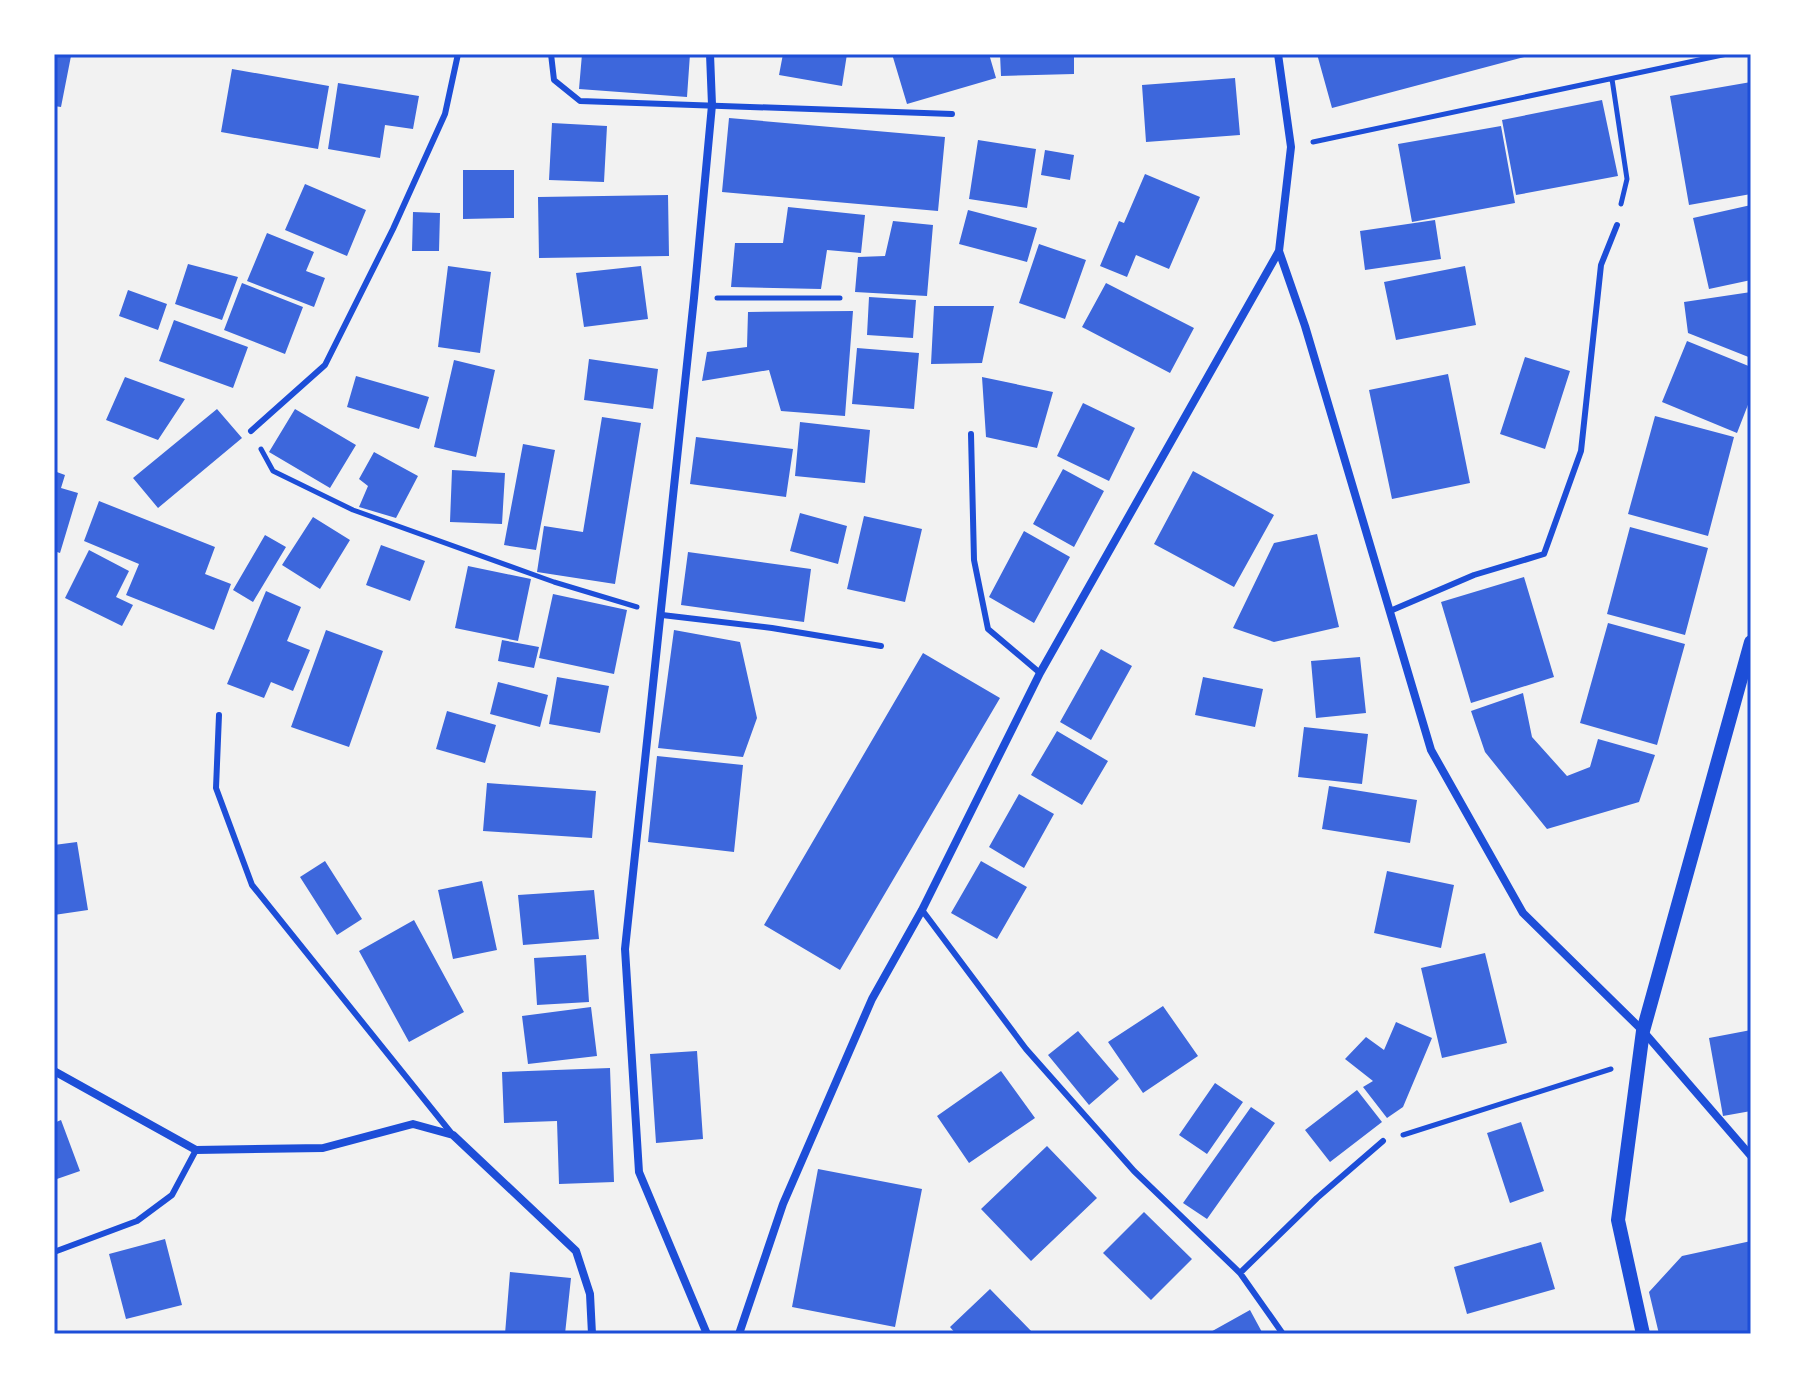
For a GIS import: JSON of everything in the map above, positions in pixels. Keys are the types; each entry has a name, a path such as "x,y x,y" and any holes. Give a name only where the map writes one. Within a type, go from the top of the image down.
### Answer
{"street":[{"path":"707,1334 639,1172 625,949 694,298 712,105 710,54"},
{"path":"739,1334 783,1204 872,999 922,910 1040,673 1279,251 1291,147 1278,54"},
{"path":"1279,251 1305,326 1431,750 1523,913 1643,1031 1751,1156"},
{"path":"1643,1334 1618,1220 1643,1031 1751,642"},
{"path":"54,1071 196,1150 323,1148 413,1124 453,1135 576,1251 590,1294 592,1334"}],"lane":[{"path":"251,431 325,365 393,229 445,114 458,54"},
{"path":"551,54 554,80 580,101 952,114"},
{"path":"1390,611 1474,575 1544,554 1581,451 1601,265 1617,225"},
{"path":"971,434 974,560 988,629 1040,673"},
{"path":"662,615 772,628 881,646"},
{"path":"219,715 216,788 252,885 453,1135"},
{"path":"922,910 1026,1049 1134,1171 1240,1273 1283,1334"},
{"path":"1240,1273 1317,1198 1383,1141"},
{"path":"54,1252 137,1221 172,1195 196,1150"}],"path":[{"path":"1291,147 1727,54"},
{"path":"1612,79 1627,179 1617,225"},
{"path":"694,298 840,298"},
{"path":"251,431 273,471 353,510 554,582 662,615"},
{"path":"1383,1141 1639,1061"}],"building":[{"path":"54,54 71,56 61,107 54,106"},
{"path":"582,54 690,54 687,97 579,89"},
{"path":"783,54 847,54 842,86 779,75"},
{"path":"892,54 989,54 996,78 907,104"},
{"path":"1000,54 1074,54 1074,74 1001,76"},
{"path":"1317,54 1532,54 1532,55 1332,108"},
{"path":"232,69 329,86 318,149 221,132"},
{"path":"1235,78 1240,135 1146,142 1142,85"},
{"path":"1751,82 1751,194 1689,205 1670,96"},
{"path":"338,83 419,96 413,129 385,125 380,158 328,149"},
{"path":"1602,100 1618,176 1516,195 1502,120"},
{"path":"729,118 945,137 938,211 722,192"},
{"path":"552,123 607,126 604,182 549,180"},
{"path":"1501,126 1515,203 1412,222 1398,144"},
{"path":"978,140 1036,149 1027,208 969,199"},
{"path":"1045,150 1074,155 1070,180 1041,175"},
{"path":"463,170 514,170 514,218 463,219"},
{"path":"1145,174 1200,197 1169,269 1136,255 1127,277 1100,266 1119,221 1124,223"},
{"path":"305,184 366,210 347,256 285,230"},
{"path":"668,195 669,256 539,258 538,197"},
{"path":"1751,205 1751,280 1709,289 1693,218"},
{"path":"788,207 865,215 861,253 827,250 821,289 731,287 735,243 783,243"},
{"path":"968,210 1037,228 1027,262 959,244"},
{"path":"413,212 440,213 439,251 412,251"},
{"path":"1435,220 1441,259 1365,270 1360,231"},
{"path":"893,221 933,225 927,296 855,292 858,257 885,256"},
{"path":"267,233 314,252 306,271 325,278 314,307 247,281"},
{"path":"1039,244 1086,260 1065,319 1019,303"},
{"path":"188,264 238,277 222,320 175,304"},
{"path":"448,266 491,272 480,353 438,347"},
{"path":"641,266 648,319 584,327 576,273"},
{"path":"1465,266 1476,325 1396,340 1384,282"},
{"path":"242,283 303,307 285,354 224,330"},
{"path":"1106,283 1194,328 1170,373 1082,327"},
{"path":"128,290 167,304 158,330 119,316"},
{"path":"1751,292 1751,358 1688,333 1684,302"},
{"path":"869,297 916,300 913,338 867,335"},
{"path":"934,306 994,306 982,363 931,364"},
{"path":"853,311 845,416 781,411 769,370 702,381 707,352 747,347 748,312"},
{"path":"174,320 248,347 233,388 159,361"},
{"path":"1687,341 1751,367 1751,397 1737,433 1662,402"},
{"path":"857,348 919,353 914,409 852,404"},
{"path":"1525,357 1570,371 1545,449 1500,434"},
{"path":"589,359 658,369 653,409 584,400"},
{"path":"454,360 495,370 476,457 434,447"},
{"path":"1448,374 1470,483 1392,499 1369,390"},
{"path":"356,376 429,397 419,429 347,407"},
{"path":"125,377 185,399 158,440 106,420"},
{"path":"982,377 1053,392 1037,448 986,437"},
{"path":"1083,403 1135,428 1109,481 1057,456"},
{"path":"217,409 242,438 158,508 133,478"},
{"path":"295,409 356,445 330,488 269,452"},
{"path":"1655,416 1734,437 1708,536 1628,514"},
{"path":"602,417 641,423 615,584 537,572 544,526 583,532"},
{"path":"800,422 870,430 865,483 795,476"},
{"path":"696,437 793,449 786,497 690,484"},
{"path":"523,444 555,450 536,550 504,545"},
{"path":"374,452 418,476 396,518 359,507 368,486 359,479"},
{"path":"1063,469 1104,491 1074,547 1033,524"},
{"path":"452,470 505,473 502,524 450,522"},
{"path":"54,471 65,475 61,488 78,493 60,553 54,551"},
{"path":"1193,471 1274,515 1234,587 1154,544"},
{"path":"99,501 215,547 205,574 231,584 214,630 126,595 139,564 84,541"},
{"path":"800,513 847,526 838,564 790,551"},
{"path":"864,516 922,529 905,602 847,589"},
{"path":"313,517 350,540 320,589 282,565"},
{"path":"1630,527 1708,548 1685,635 1607,614"},
{"path":"1024,531 1070,557 1034,623 989,597"},
{"path":"1317,534 1339,627 1274,642 1233,628 1274,543"},
{"path":"265,535 286,547 253,602 233,590"},
{"path":"381,545 425,561 410,601 366,585"},
{"path":"89,550 129,571 116,597 133,605 122,626 65,598"},
{"path":"688,552 811,569 804,622 681,605"},
{"path":"468,566 531,579 518,641 455,628"},
{"path":"1524,577 1554,677 1471,703 1441,602"},
{"path":"266,591 301,607 287,641 310,650 293,691 271,682 264,698 227,684"},
{"path":"553,594 627,610 614,674 539,658"},
{"path":"1608,623 1685,644 1657,745 1580,723"},
{"path":"326,630 383,651 349,747 291,727"},
{"path":"674,630 740,642 757,718 743,757 658,748"},
{"path":"502,640 539,647 534,668 498,661"},
{"path":"1101,649 1132,666 1091,740 1060,722"},
{"path":"923,653 1000,698 840,970 764,925"},
{"path":"1360,657 1366,713 1316,718 1311,661"},
{"path":"557,677 609,686 600,733 549,724"},
{"path":"1203,677 1263,689 1255,727 1195,715"},
{"path":"498,682 548,695 540,727 490,714"},
{"path":"1523,693 1532,737 1567,776 1590,767 1598,739 1655,755 1639,802 1547,829 1485,752 1471,711"},
{"path":"447,711 496,725 485,763 436,749"},
{"path":"1304,727 1368,734 1362,784 1298,777"},
{"path":"1057,731 1108,761 1082,805 1031,775"},
{"path":"657,756 743,765 734,852 648,842"},
{"path":"487,783 596,791 592,838 483,831"},
{"path":"1329,786 1417,800 1410,843 1322,829"},
{"path":"1019,794 1054,814 1024,868 989,847"},
{"path":"77,842 88,910 54,915 54,845"},
{"path":"325,861 362,919 337,935 300,877"},
{"path":"981,861 1027,887 997,939 951,913"},
{"path":"1387,871 1454,885 1441,948 1374,933"},
{"path":"482,881 497,950 453,959 438,890"},
{"path":"594,890 599,939 523,945 518,895"},
{"path":"414,920 464,1012 409,1042 359,951"},
{"path":"1485,953 1507,1043 1442,1058 1421,968"},
{"path":"586,955 589,1002 537,1005 534,958"},
{"path":"1163,1006 1198,1056 1143,1093 1108,1042"},
{"path":"591,1007 597,1056 528,1064 522,1016"},
{"path":"1396,1022 1432,1038 1403,1107 1387,1118 1363,1087 1373,1081 1345,1059 1366,1037 1384,1050"},
{"path":"1751,1030 1751,1111 1723,1116 1709,1038"},
{"path":"1078,1031 1119,1079 1089,1105 1048,1055"},
{"path":"697,1051 703,1139 656,1143 650,1054"},
{"path":"610,1068 614,1182 559,1184 557,1121 504,1123 502,1072"},
{"path":"1001,1071 1035,1118 969,1163 937,1116"},
{"path":"1215,1083 1243,1102 1207,1154 1179,1135"},
{"path":"1357,1090 1382,1122 1330,1162 1305,1130"},
{"path":"1251,1107 1275,1123 1207,1219 1183,1203"},
{"path":"61,1120 80,1171 54,1180 54,1123"},
{"path":"1521,1122 1544,1191 1510,1203 1487,1133"},
{"path":"1047,1146 1097,1198 1031,1261 981,1209"},
{"path":"818,1169 922,1189 895,1327 792,1307"},
{"path":"1144,1212 1192,1259 1151,1300 1103,1253"},
{"path":"165,1239 182,1305 126,1319 109,1254"},
{"path":"1751,1241 1751,1334 1659,1334 1649,1292 1682,1256"},
{"path":"1541,1242 1555,1289 1467,1314 1454,1267"},
{"path":"510,1272 571,1278 565,1334 505,1334"},
{"path":"990,1289 1034,1334 956,1334 950,1327"},
{"path":"1250,1310 1263,1334 1207,1334"}]}
